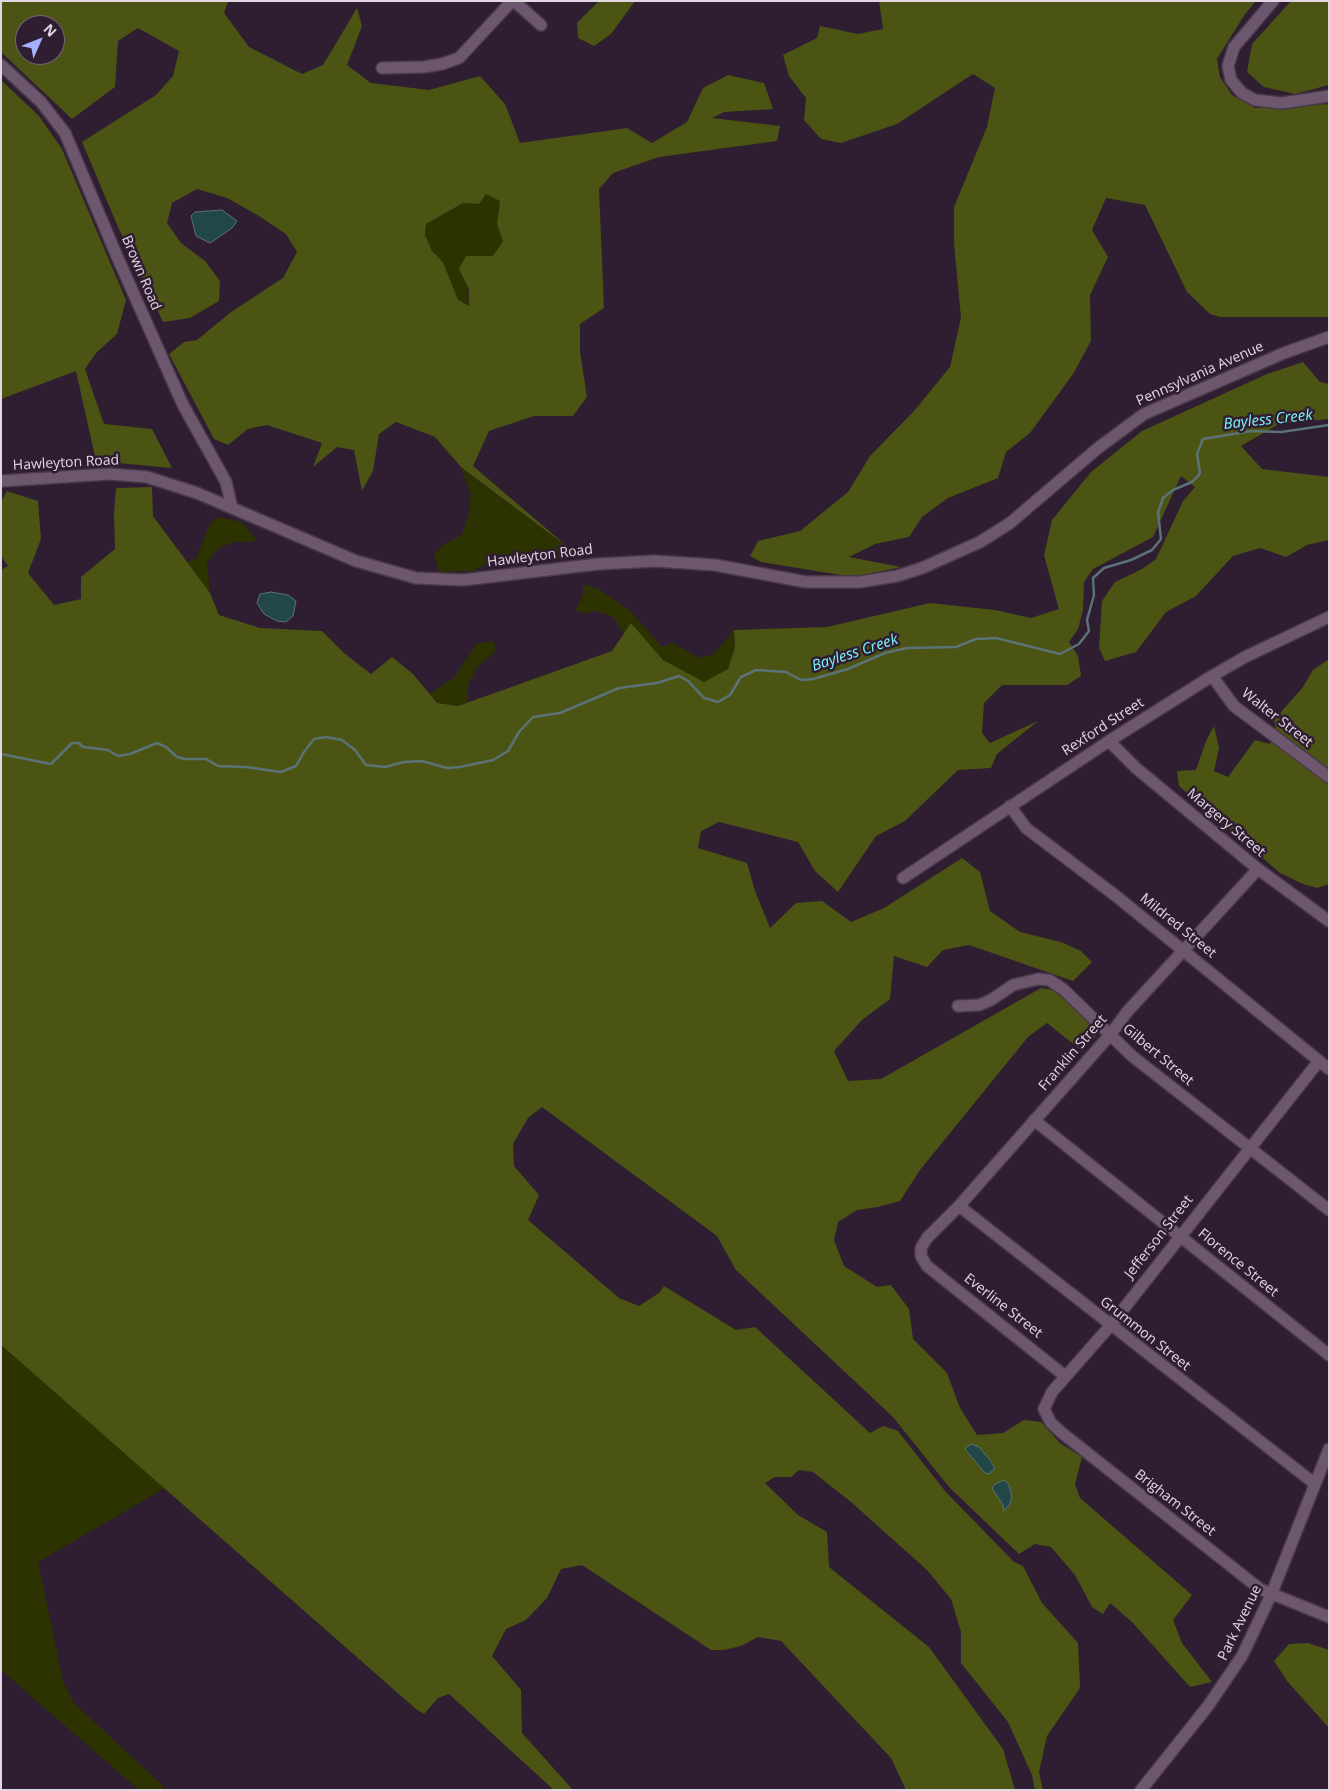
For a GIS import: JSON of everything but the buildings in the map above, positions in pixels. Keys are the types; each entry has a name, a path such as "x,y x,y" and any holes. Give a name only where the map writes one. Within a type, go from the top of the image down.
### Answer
{"street":[{"path":"382,68 424,67 442,64 459,58 513,1 540,25"},
{"path":"1273,1 1234,47 1228,66 1231,80 1242,93 1255,100 1282,103 1329,96"},
{"name":"Brown Road","path":"1,65 41,102 65,133 126,278 179,396 226,482 232,508"},
{"name":"Pennsylvania Avenue","path":"1068,474 1120,430 1144,414 1284,353 1329,337"},
{"name":"Hawleyton Road","path":"1,481 88,474 134,475 183,488 356,561 416,578 463,580 598,564 655,560 715,565 806,582 846,584 897,576 959,553 1010,523 1068,474"},
{"name":"Rexford Street","path":"903,878 1109,741 1212,676 1245,657 1329,617"},
{"name":"Walter Street","path":"1212,676 1234,706 1329,778"},
{"name":"Margery Street","path":"1109,741 1136,768 1258,869 1329,921"},
{"name":"Mildred Street","path":"1010,806 1026,828 1184,950 1329,1068"},
{"name":"Franklin Street","path":"923,1260 920,1252 927,1238 959,1206 1110,1035 1127,1012 1258,869"},
{"name":"Gilbert Street","path":"958,1006 979,1005 1013,986 1038,979 1049,980 1063,989 1132,1056 1329,1210"},
{"name":"Jefferson Street","path":"1062,1433 1051,1423 1044,1409 1052,1392 1110,1326 1179,1235 1319,1061"},
{"name":"Florence Street","path":"1034,1120 1329,1355"},
{"name":"Grummon Street","path":"959,1206 1110,1326 1315,1484"},
{"name":"Everline Street","path":"923,1260 927,1266 966,1298 1065,1376"},
{"name":"Brigham Street","path":"1062,1433 1260,1589 1329,1617"},
{"name":"Park Avenue","path":"1141,1790 1231,1674 1250,1641 1271,1595 1329,1449"}],"green space":[{"path":"1,1 228,1 224,13 249,47 302,74 323,65 357,8 362,26 347,65 371,83 429,90 480,76 505,104 520,143 627,128 652,143 687,122 703,88 728,75 764,83 773,109 724,112 712,118 780,126 777,141 659,157 613,173 599,189 604,308 580,324 580,352 587,397 573,416 534,416 489,431 473,466 569,548 462,468 435,437 396,422 379,434 373,471 362,491 354,450 337,447 313,467 322,443 267,425 248,429 228,445 214,439 169,354 184,342 197,340 231,312 283,278 297,252 286,234 259,216 227,198 197,189 172,203 167,223 181,243 205,261 220,281 219,301 190,318 163,322 118,227 82,142 156,95 173,76 179,51 138,28 118,41 115,87 72,119 1,52","holes":["486,194 500,201 497,224 503,241 493,256 466,256 459,269 469,289 469,306 458,300 443,262 432,251 425,235 426,224 463,203 479,204"]},
{"path":"599,1 635,1 611,34 594,46 578,38 577,23"},
{"path":"879,1 1256,1 1245,14 1217,59 1220,77 1232,95 1255,108 1329,104 1329,317 1220,317 1210,314 1187,292 1145,205 1106,198 1092,230 1108,257 1090,295 1091,341 1073,374 1030,433 1006,452 998,478 948,498 922,517 909,537 875,544 849,557 901,567 853,577 761,562 750,556 758,541 800,531 848,492 870,456 914,411 950,367 961,318 954,243 954,207 987,127 995,88 973,74 897,124 841,143 821,139 804,120 806,98 789,76 783,55 817,38 820,26 858,34 883,29"},
{"path":"1291,1 1329,1 1329,85 1295,94 1264,87 1247,72 1252,44"},
{"path":"1,80 39,116 62,149 126,300 117,334 96,353 85,369 104,424 152,429 172,468 96,461 76,371 1,399"},
{"path":"486,194 500,201 497,224 503,241 493,256 466,256 469,307 458,301 443,262 432,251 425,235 426,224 463,203 479,204"},
{"path":"1303,362 1320,382 1329,384 1329,419 1279,424 1241,446 1262,469 1329,477 1329,540 1307,545 1286,557 1260,548 1233,556 1196,596 1166,612 1136,652 1105,661 1099,648 1102,601 1115,582 1142,569 1156,559 1183,501 1195,487 1181,476 1153,537 1093,569 1084,582 1083,610 1078,629 1069,642 1078,656 1081,676 1067,685 1002,685 984,703 982,733 990,743 1038,721 997,754 991,768 958,770 905,821 876,836 838,892 815,871 798,842 719,822 701,831 698,848 747,863 755,891 770,928 796,903 822,901 851,922 884,908 962,858 980,872 990,911 1020,932 1061,942 1081,951 1092,962 1073,981 969,945 943,950 927,967 894,956 890,999 862,1020 834,1051 848,1081 881,1079 1041,988 1058,991 1101,1030 1082,1051 1047,1023 1028,1037 920,1170 900,1201 857,1210 838,1222 834,1240 844,1266 877,1287 891,1285 909,1309 913,1339 947,1373 960,1408 977,1435 1003,1433 1024,1420 1041,1422 1060,1443 1082,1457 1075,1484 1080,1498 1192,1595 1173,1620 1182,1643 1212,1682 1190,1687 1132,1622 1110,1603 1103,1614 1092,1607 1075,1575 1051,1547 1035,1544 1019,1554 949,1487 893,1417 736,1270 717,1236 542,1107 528,1118 513,1144 514,1166 539,1195 528,1220 619,1298 639,1306 659,1293 664,1286 736,1330 755,1327 870,1433 883,1426 898,1431 945,1491 1014,1562 1023,1566 1042,1603 1078,1643 1080,1688 1047,1736 1039,1772 1043,1790 1035,1790 1032,1775 1008,1722 961,1663 961,1632 951,1599 927,1570 851,1502 813,1472 799,1470 791,1477 775,1477 765,1483 798,1515 827,1532 829,1567 929,1647 1003,1749 1015,1790 906,1790 891,1758 781,1641 758,1637 741,1646 724,1650 711,1650 582,1565 561,1569 547,1598 526,1620 506,1629 492,1656 521,1690 522,1733 573,1790 554,1790 449,1694 438,1698 424,1714 416,1709 1,1345 1,570 8,566 1,556 1,502 7,491 38,501 41,539 28,573 54,605 81,599 81,577 115,549 114,513 116,488 152,487 153,516 210,593 219,615 260,628 322,631 344,653 371,674 392,657 413,674 437,703 458,706 612,651 631,623 663,660 704,682 728,669 735,647 734,630 827,627 930,603 995,610 1031,618 1059,609 1044,555 1052,520 1091,472 1142,431 1267,374","holes":["971,1444 985,1473 965,1449"]},
{"path":"461,468 576,555 543,561 494,558 474,571 439,572 434,554 446,543 462,535 469,513 471,494"},
{"path":"217,517 242,522 257,541 233,542 218,548 207,562 210,593 187,562 196,559 210,524"},
{"path":"583,584 598,589 629,610 662,647 672,643 701,658 714,654 734,630 735,647 728,669 704,682 663,660 632,624 625,635 613,617 596,611 584,613 575,610 583,595"},
{"path":"494,641 495,652 477,667 468,686 468,702 458,706 438,703 429,694 454,678 477,643"},
{"path":"1329,659 1329,884 1317,888 1303,884 1280,873 1179,786 1177,771 1196,770 1206,741 1214,726 1219,748 1214,771 1228,777 1255,740 1270,744 1276,728 1274,720 1303,687 1313,670"},
{"path":"1,1345 165,1488 38,1562 63,1681 74,1703 162,1785 164,1790 139,1790 1,1670"},
{"path":"1308,1643 1329,1650 1329,1728 1287,1681 1274,1661 1289,1644"}],"shaded area":[{"path":"222,210 237,221 232,228 210,243 196,236 191,216 195,212"},
{"path":"271,592 288,595 296,601 293,616 286,622 277,621 264,614 257,603 260,594"},
{"path":"971,1444 979,1447 995,1468 989,1474 985,1473 965,1449"},
{"path":"1005,1480 1009,1485 1012,1497 1010,1504 1004,1511 1003,1505 992,1488 995,1484"}],"waterway":[{"name":"Bayless Creek","path":"1,754 51,764 72,743 79,743 83,747 108,750 118,756 130,754 157,743 166,747 177,757 185,759 206,759 218,766 246,767 281,772 296,766 314,739 326,737 342,740 355,750 366,765 385,767 404,762 422,761 447,768 460,767 493,760 508,751 519,732 533,717 560,713 619,688 657,683 679,676 688,681 704,698 718,702 730,695 741,677 756,670 786,672 801,680 813,679 848,669 885,653 907,648 956,647 976,639 996,638 1060,654 1079,644 1089,631 1087,620 1094,595 1093,578 1104,568 1131,560 1152,550 1161,539 1158,513 1163,498 1173,490 1192,482 1198,476 1200,473 1197,454 1203,439 1251,431 1281,432 1329,425"}]}
